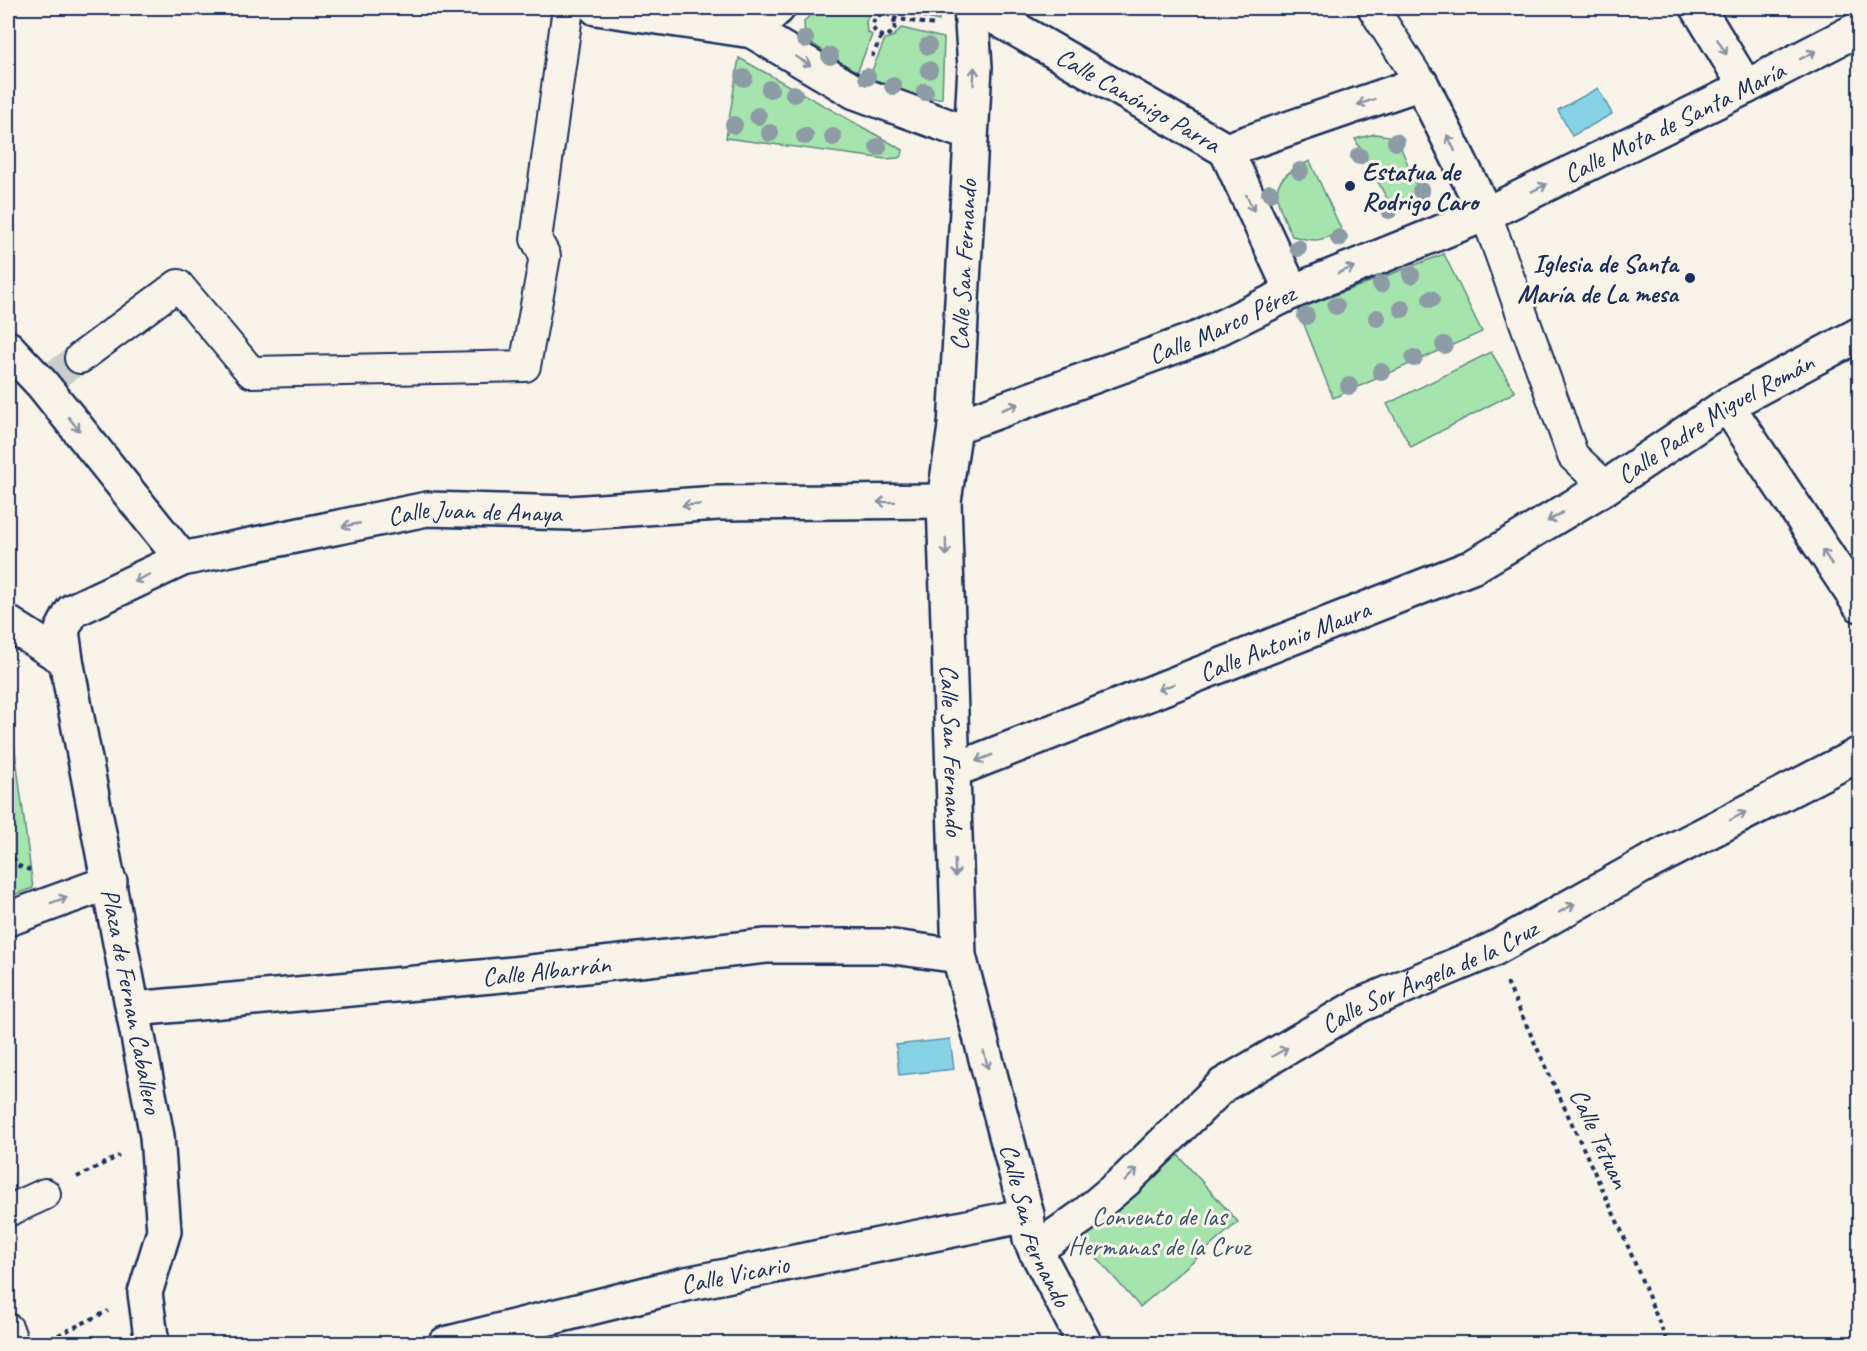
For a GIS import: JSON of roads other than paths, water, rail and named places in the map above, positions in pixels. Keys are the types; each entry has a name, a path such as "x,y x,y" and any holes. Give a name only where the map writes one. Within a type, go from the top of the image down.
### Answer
{"street":[{"path":"80,358 178,285 251,372 525,366 545,256 536,239 568,8"},
{"path":"596,8 752,31 855,92 970,134"},
{"path":"752,31 778,8"},
{"name":"Calle San Fernando","path":"970,8 975,68 955,427 944,501 959,956 1027,1215 1030,1239 1085,1344"},
{"name":"Calle Canónigo Parra","path":"979,8 1226,150 1292,292"},
{"path":"1373,8 1421,83 1486,214 1573,456 1606,487"},
{"path":"1698,8 1746,87"},
{"name":"Calle Mota de Santa María","path":"1486,214 1746,87 1860,28"},
{"path":"1226,150 1421,83"},
{"name":"Calle Marco Pérez","path":"955,427 1201,337 1292,292 1486,214"},
{"name":"Calle Padre Miguel Román","path":"1606,487 1727,405 1860,334"},
{"path":"8,348 47,381 182,559"},
{"path":"1727,405 1860,605"},
{"name":"Calle Antonio Maura","path":"952,771 1472,567 1606,487"},
{"name":"Calle Juan de Anaya","path":"66,660 62,630 72,611 182,559 427,509 571,513 718,504 944,501"},
{"path":"8,624 66,660"},
{"name":"Plaza de Fernan Caballero","path":"66,660 158,1136 164,1230 145,1293 152,1344"},
{"name":"Calle Sor Ángela de la Cruz","path":"1035,1250 1082,1217 1126,1180 1223,1085 1360,1005 1492,950 1646,864 1860,754"},
{"path":"8,919 110,882"},
{"name":"Calle Albarrán","path":"134,1009 513,974 766,946 886,946 959,956"},
{"path":"8,1211 45,1194"},
{"name":"Calle Vicario","path":"445,1344 687,1284 1027,1215"},
{"path":"8,1329 13,1344"}],"water":[{"path":"1598,88 1612,114 1572,136 1558,110"},
{"path":"950,1039 954,1069 899,1075 896,1045"}],"tunnel":[{"path":"52,377 80,358"}],"place":[{"name":"Estatua de Rodrigo Caro","path":"1350,186"},
{"name":"Iglesia de Santa María de La mesa","path":"1690,278"}],"park label":[{"name":"Convento de las Hermanas de la Cruz","path":"1159,1231"}]}
